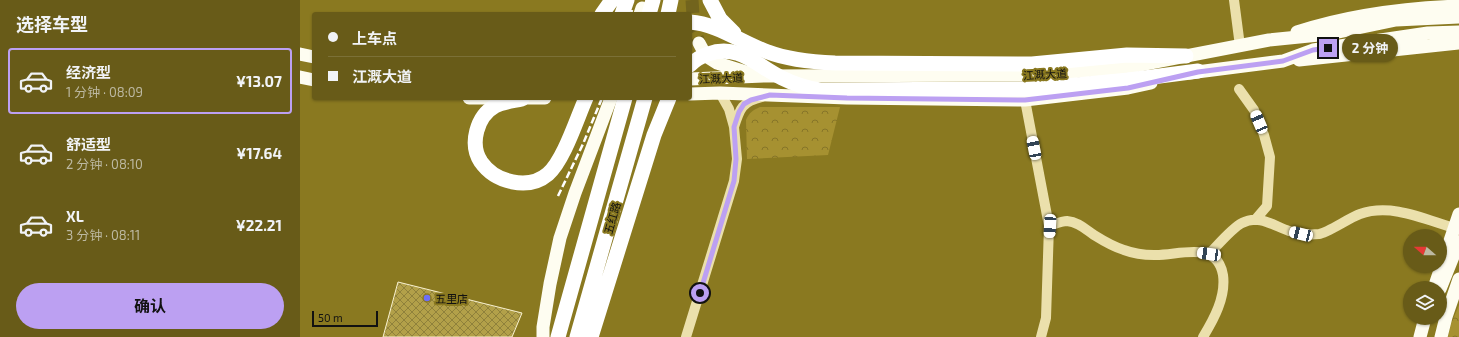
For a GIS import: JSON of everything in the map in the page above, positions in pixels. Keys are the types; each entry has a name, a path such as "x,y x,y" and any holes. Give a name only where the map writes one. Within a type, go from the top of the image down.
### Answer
{"highway":[{"path":"710,0 720,18 728,27 736,35 752,45"},
{"path":"606,12 621,5"},
{"path":"692,22 713,27 766,52 789,58 835,64 1032,64 1127,55 1186,56"},
{"path":"692,64 702,56 714,52 724,50 734,52 747,57 787,81 820,90 1034,89 1198,72"},
{"path":"518,100 496,105 487,112 479,123 475,134 476,148 480,161 490,172 504,180 520,183 533,182 548,174 558,160 585,100"},
{"name":"五红路","path":"558,337 624,100"},
{"name":"五红路","path":"577,337 644,100"},
{"path":"591,337 654,135 668,100"}],"main road":[{"path":"1270,40 1326,22 1410,9 1459,6"},
{"name":"江溉大道","path":"692,79 758,76 1035,75 1129,67 1270,40 1329,34 1396,20 1459,17"},
{"name":"江溉大道","path":"692,94 720,93 847,98 1025,100 1128,88 1198,72 1283,61 1313,50 1428,33 1459,32"},
{"path":"1283,61 1317,59 1459,43"},
{"path":"699,44 706,56 717,63 758,76"},
{"path":"300,54 312,57"},
{"path":"300,77 312,80"},
{"path":"543,337 543,327 550,284 560,238 575,192 609,103"},
{"path":"1436,281 1459,214"},
{"path":"1444,281 1459,242"},
{"path":"1441,337 1459,279"}],"street":[{"path":"1234,0 1240,46"},
{"path":"1239,89 1254,110 1264,135 1270,157 1267,206 1255,220"},
{"path":"686,337 734,181 736,159 734,127 729,109 720,93"},
{"path":"734,127 739,112 744,104 751,100 770,95"},
{"path":"1025,100 1050,226 1046,318 1041,337"},
{"path":"1209,254 1225,237 1243,222 1255,220 1268,222 1288,231 1301,234 1321,234 1360,214 1385,209 1408,214 1454,228"},
{"path":"1050,226 1066,221 1078,224 1095,236 1123,250 1153,255 1192,251 1209,254 1217,259 1222,268 1224,282 1221,299 1212,322 1203,337"}],"green space":[{"path":"760,107 840,107 828,155 747,159 746,120 748,115"},
{"path":"1459,305 1459,337 1448,337 1451,324"}],"building":[{"name":"五里店","path":"398,282 522,313 512,337 383,337"}],"tunnel":[{"path":"692,0 694,29 699,43"}],"railway":[{"path":"558,196 583,144 601,100"}],"place":[{"name":"五里店","path":"427,298"}],"route":[{"path":"700,293 734,181 736,159 734,127 739,112 744,104 751,100 770,95 847,98 1025,100 1128,88 1198,72 1283,61 1313,50 1328,48"}]}
